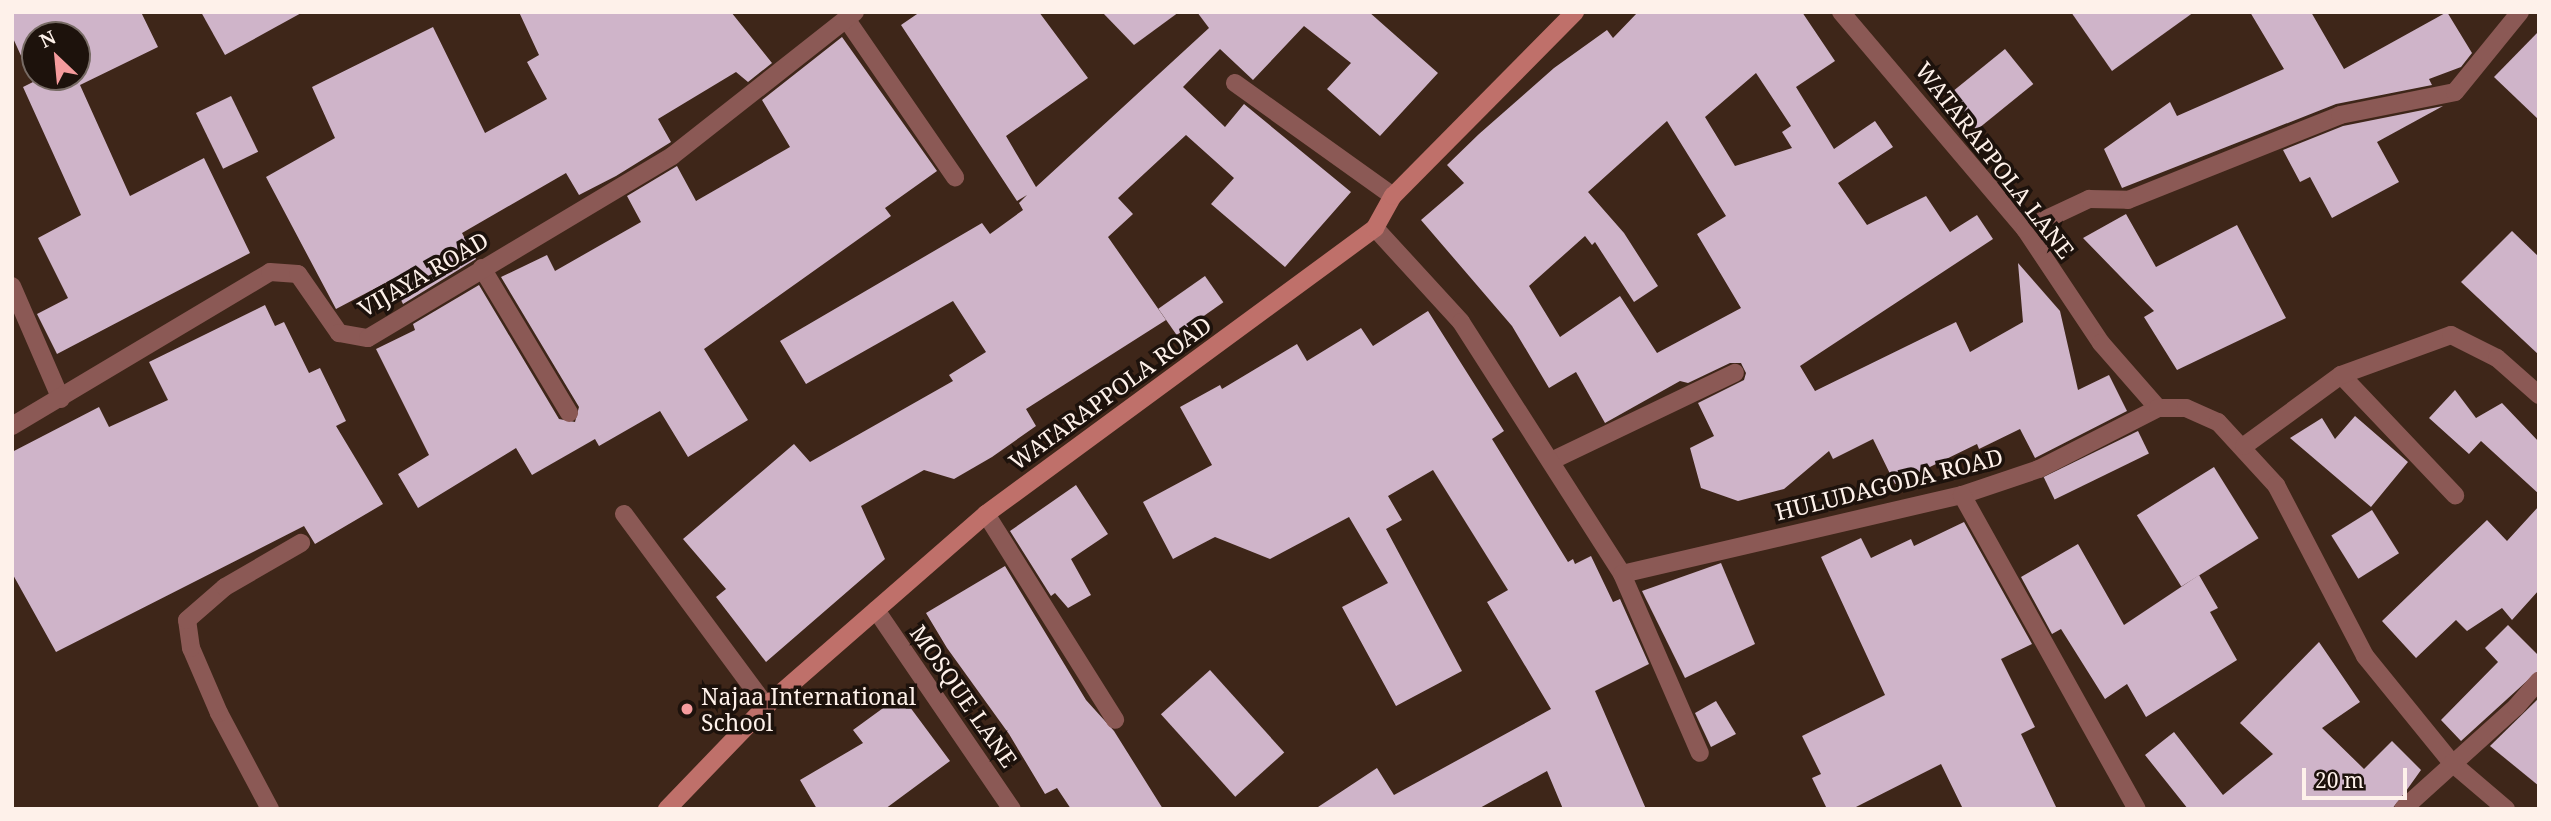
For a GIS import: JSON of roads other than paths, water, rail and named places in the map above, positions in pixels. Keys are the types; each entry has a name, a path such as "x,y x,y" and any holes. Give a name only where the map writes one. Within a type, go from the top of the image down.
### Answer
{"street":[{"name":"WATARAPPOLA ROAD","path":"667,809 766,706 986,514 1375,228 1393,196 1575,12"},
{"name":"WATARAPPOLA LANE","path":"1841,12 2025,229 2101,343 2158,408"},
{"path":"2025,229 2090,199 2127,201 2340,115 2455,92 2520,12"},
{"path":"851,16 955,177"},
{"name":"VIJAYA ROAD","path":"12,426 270,272 298,274 340,333 368,338 672,156 851,16"},
{"path":"1235,83 1393,196"},
{"path":"1375,228 1461,322 1622,574 1700,753"},
{"path":"482,268 569,413"},
{"path":"12,286 61,399"},
{"path":"2244,446 2341,375 2451,335 2497,358 2539,395"},
{"path":"1550,461 1735,373"},
{"path":"2341,375 2455,495"},
{"path":"2158,408 2186,408 2218,422 2244,446 2276,485 2365,656 2452,763 2506,809"},
{"name":"HULUDAGODA ROAD","path":"1622,574 1962,495 2039,468 2158,408"},
{"path":"1962,495 2137,809"},
{"path":"624,514 766,706"},
{"path":"986,514 1115,720"},
{"path":"270,809 219,713 191,648 187,620 225,587 301,543"},
{"name":"MOSQUE LANE","path":"876,610 1012,809"},
{"path":"2403,809 2539,681"}],"place":[{"name":"Najaa International School","path":"687,709"}]}
